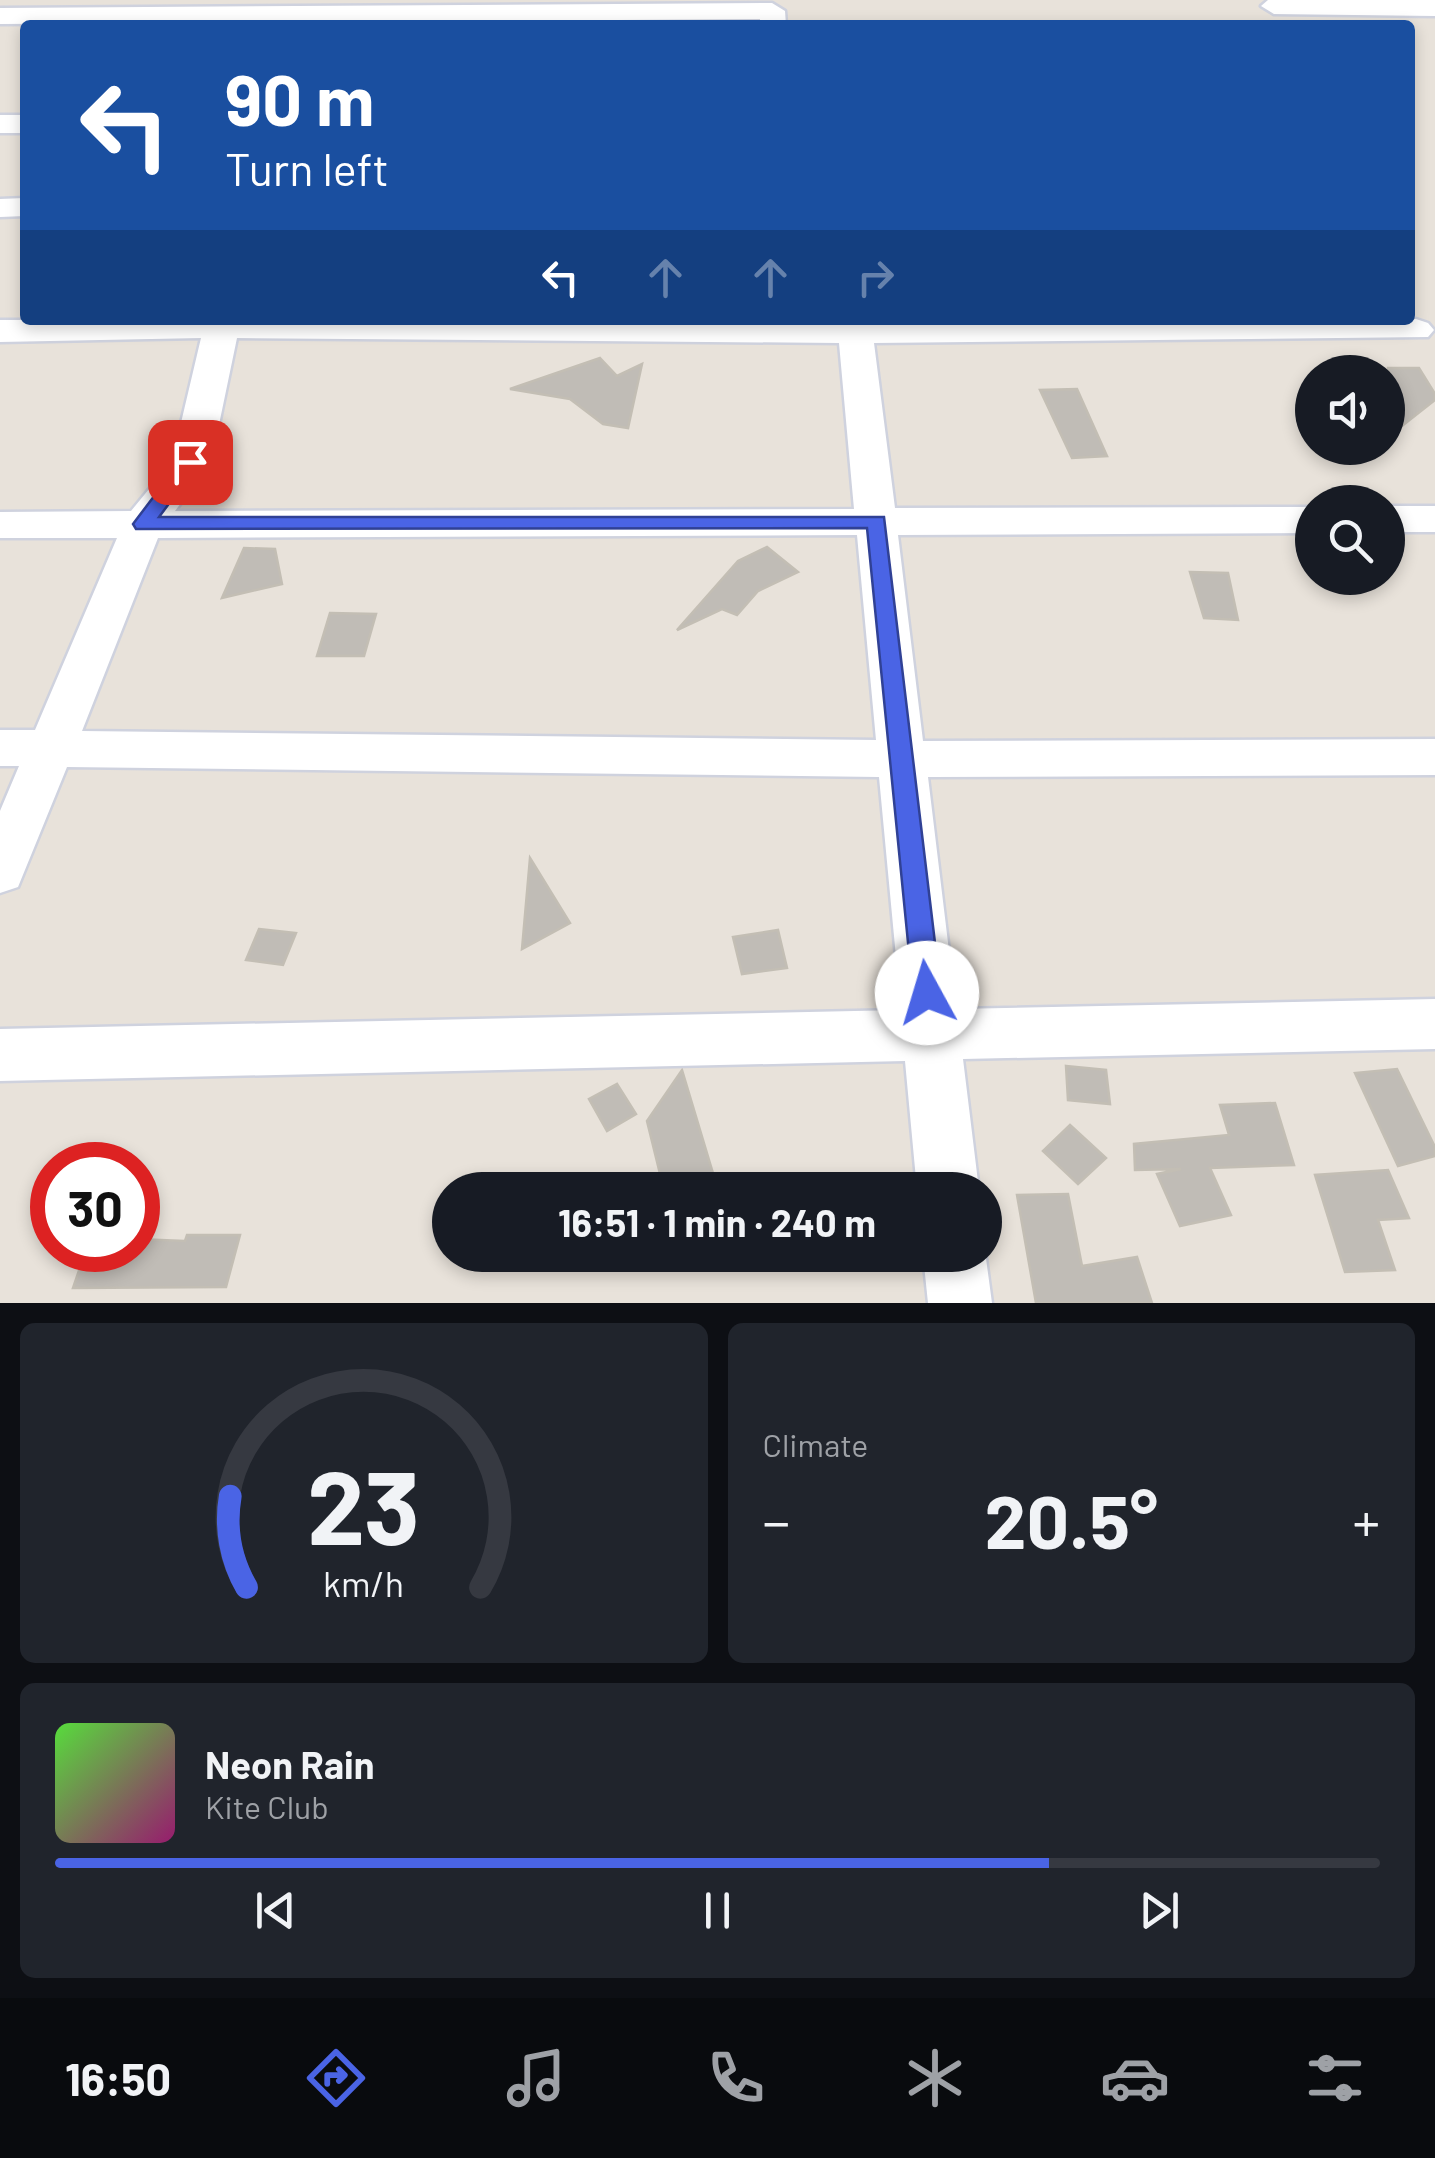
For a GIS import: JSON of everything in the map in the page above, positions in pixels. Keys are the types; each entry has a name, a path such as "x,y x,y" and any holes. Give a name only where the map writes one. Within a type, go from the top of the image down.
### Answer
{"street":[{"path":"1270,3 1435,8"},
{"path":"1270,3 1291,20"},
{"path":"0,16 772,12 773,20"},
{"path":"0,331 192,325"},
{"path":"0,872 143,524 190,462 224,325"},
{"path":"539,325 1413,325 1435,362"},
{"path":"854,326 946,1172"},
{"path":"1405,519 1435,519"},
{"path":"0,525 1295,520"},
{"path":"0,748 902,759 1435,757"},
{"path":"0,1055 1435,1024"},
{"path":"957,1272 960,1303"}],"building":[{"path":"600,358 617,376 642,364 628,428 603,424 570,399 510,389"},
{"path":"1405,368 1419,368 1435,400 1405,424"},
{"path":"1077,389 1107,456 1072,458 1040,390"},
{"path":"767,547 798,572 758,591 737,615 722,609 677,630 738,561"},
{"path":"244,548 275,549 282,584 222,598"},
{"path":"1190,572 1228,573 1238,620 1204,618"},
{"path":"330,613 376,614 364,656 317,656"},
{"path":"530,858 570,923 522,949"},
{"path":"259,929 296,933 283,965 246,960"},
{"path":"778,930 787,968 742,974 733,937"},
{"path":"1066,1066 1106,1070 1110,1104 1068,1100"},
{"path":"1397,1069 1435,1147 1435,1156 1398,1166 1355,1073"},
{"path":"682,1070 713,1172 660,1172 647,1121"},
{"path":"617,1084 636,1114 607,1131 589,1099"},
{"path":"1275,1103 1294,1165 1210,1168 1231,1215 1180,1226 1157,1174 1181,1169 1135,1170 1134,1144 1229,1135 1220,1105"},
{"path":"1070,1125 1106,1158 1078,1184 1043,1151"},
{"path":"1388,1170 1409,1218 1378,1220 1395,1270 1345,1272 1315,1175"},
{"path":"1068,1194 1082,1266 1137,1257 1152,1303 1036,1303 1017,1195"},
{"path":"187,1235 240,1235 226,1287 73,1288 78,1272 160,1272 160,1240 185,1241"}],"route":[{"path":"190,462 143,524 876,522 927,993"}]}
